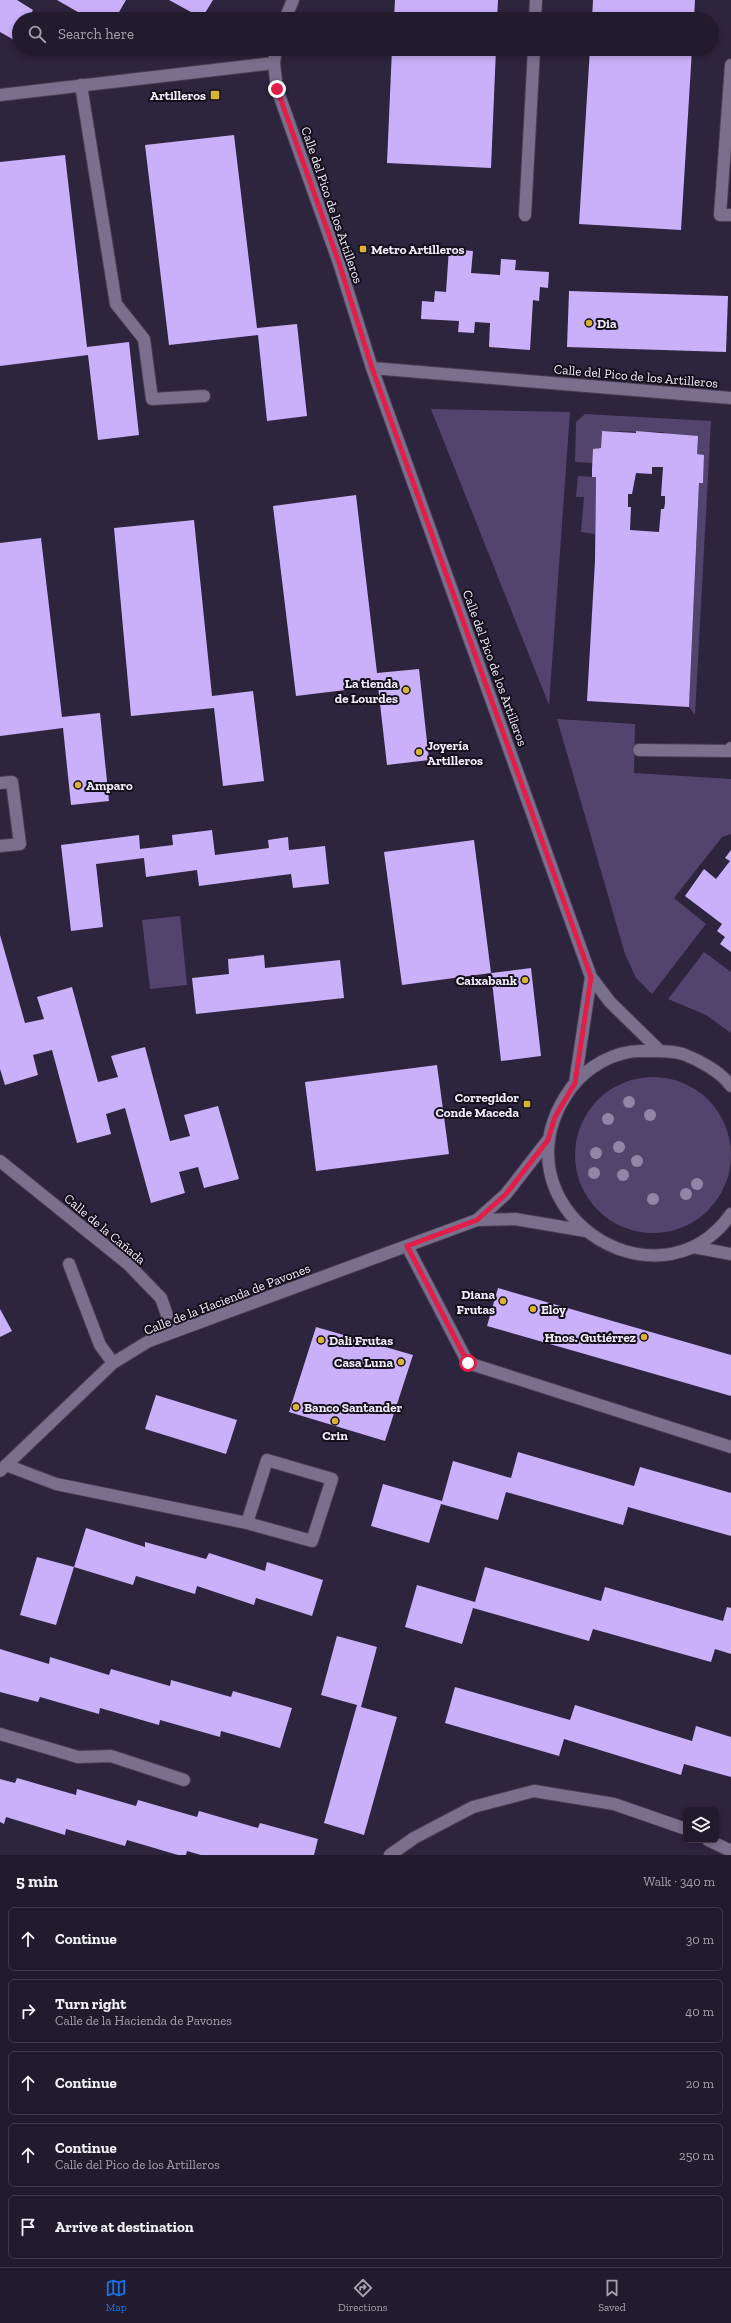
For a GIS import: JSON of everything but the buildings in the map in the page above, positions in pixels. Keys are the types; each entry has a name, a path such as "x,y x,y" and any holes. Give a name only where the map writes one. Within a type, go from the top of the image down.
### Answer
{"street":[{"path":"289,12 293,0"},
{"path":"535,12 536,0"},
{"name":"Calle del Pico de los Artilleros","path":"275,56 274,63 277,89 339,263 372,368 591,977 610,1002 660,1051"},
{"path":"525,215 534,56"},
{"path":"0,95 274,63"},
{"path":"731,65 720,215 731,215"},
{"path":"81,85 116,304 144,340 152,399 204,396"},
{"name":"Calle del Pico de los Artilleros","path":"372,368 731,398"},
{"path":"639,750 731,751 731,748"},
{"path":"0,783 12,782 20,844 0,846"},
{"name":"Calle del Pico de los Artilleros","path":"575,1083 591,977"},
{"path":"730,1084 717,1073 683,1054 660,1051 636,1051 614,1056 592,1068 575,1083 555,1117 548,1140 549,1165 556,1191 565,1209 586,1231 604,1244 640,1255 671,1253 693,1247 713,1234 731,1214"},
{"name":"Calle de la Hacienda de Pavones","path":"477,1220 506,1194 548,1140"},
{"name":"Calle de la Cañada","path":"0,1161 128,1264 161,1298 173,1332"},
{"name":"Calle de la Hacienda de Pavones","path":"3,1468 113,1363 149,1341 477,1220 515,1219 586,1231"},
{"path":"407,1246 468,1363 731,1447"},
{"path":"693,1247 731,1254"},
{"path":"69,1264 100,1345 113,1363"},
{"path":"3,1468 56,1484 247,1523 312,1541 332,1480 267,1460 247,1523"},
{"path":"0,1734 78,1757 111,1756 184,1780"},
{"path":"390,1855 414,1838 473,1806 534,1792 614,1804 683,1828"},
{"path":"714,1843 731,1851"}],"shaded area":[{"path":"431,409 570,412 549,705"},
{"path":"585,414 711,421 695,715 689,707 699,483 703,482 704,456 697,454 663,432 602,431 601,448 597,448 592,463 575,462 576,422"},
{"path":"578,476 596,477 595,534 581,532 584,497 576,497"},
{"path":"557,719 635,724 634,773 731,779 731,834 722,837 674,898 706,924 652,994 636,978 625,954"},
{"path":"180,916 187,985 150,989 142,920"},
{"path":"704,952 731,972 731,1033 706,1015 668,999"},
{"path":"653,1077 676,1080 690,1086 708,1100 722,1118 728,1132 731,1155 728,1178 722,1192 708,1210 690,1224 676,1230 653,1233 630,1230 616,1224 598,1210 584,1192 578,1178 575,1155 578,1132 584,1118 598,1100 616,1086 630,1080"}],"place":[{"name":"Artilleros","path":"215,95"},
{"name":"Metro Artilleros","path":"363,249"},
{"name":"Dia","path":"589,323"},
{"name":"La tienda de Lourdes","path":"406,690"},
{"name":"Joyería Artilleros","path":"419,752"},
{"name":"Amparo","path":"78,785"},
{"name":"Caixabank","path":"525,980"},
{"name":"Corregidor Conde Maceda","path":"527,1104"},
{"name":"Diana Frutas","path":"503,1301"},
{"name":"Eloy","path":"533,1309"},
{"name":"Hnos. Gutiérrez","path":"644,1337"},
{"name":"Dali Frutas","path":"321,1340"},
{"name":"Casa Luna","path":"401,1362"},
{"name":"Banco Santander","path":"296,1407"},
{"name":"Crin","path":"335,1421"}],"route":[{"path":"277,89 312,191 339,263 372,368 591,977 587,1014 575,1083 564,1098 555,1117 548,1140 506,1194 477,1220 407,1246 468,1363"}]}
